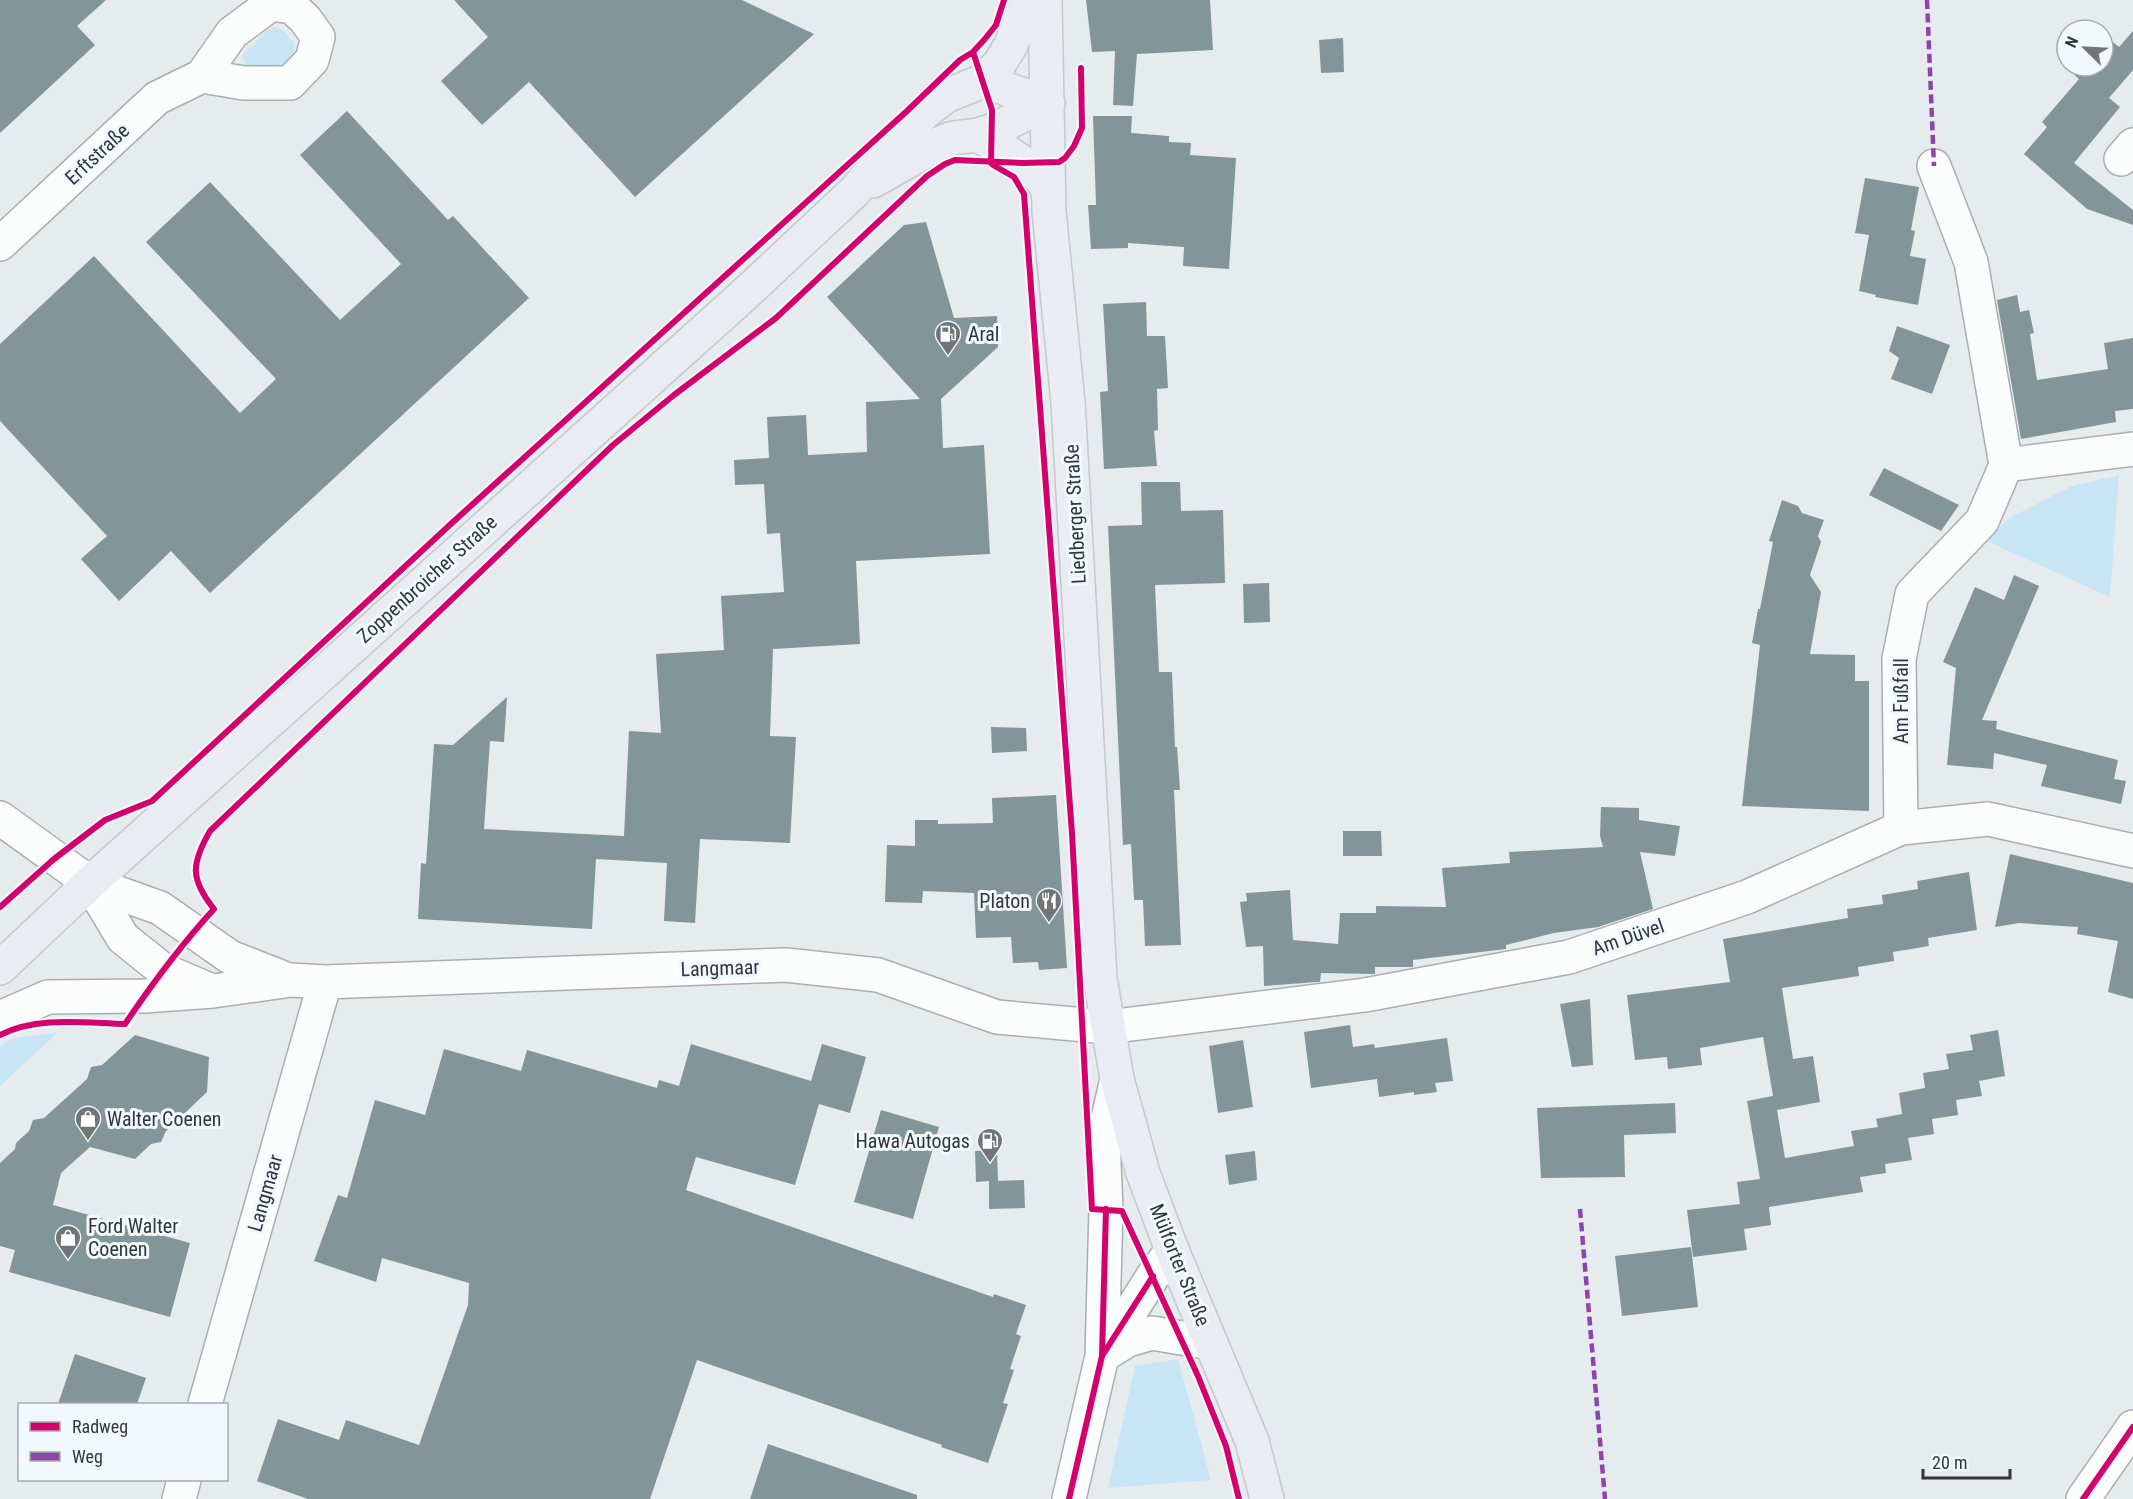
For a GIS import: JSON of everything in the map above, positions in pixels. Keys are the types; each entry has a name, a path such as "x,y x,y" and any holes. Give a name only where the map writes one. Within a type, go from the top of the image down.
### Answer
{"main road":[{"path":"1027,0 1011,45 1000,63 983,81 1048,103"},
{"name":"Liedberger Straße","path":"1045,0 1049,198 1068,402 1100,978 1107,1027"},
{"name":"Zoppenbroicher Straße","path":"0,968 90,883 745,294 855,191 905,131 924,113 946,96 983,81"},
{"name":"Zoppenbroicher Straße","path":"855,191 938,144 953,138 991,131 1048,103"},
{"path":"977,135 1007,152 1033,172 1044,183 1049,198"},
{"name":"Mülforter Straße","path":"1107,1027 1117,1079 1143,1173 1172,1250 1252,1441 1267,1499"}],"street":[{"name":"Erftstraße","path":"0,244 157,98 202,76"},
{"path":"1934,166 1971,262 2006,465 2133,449"},
{"name":"Am Fußfall","path":"1901,828 1899,659 1912,594 1982,521 2006,465"},
{"path":"0,818 90,883 123,938 164,970 213,991"},
{"name":"Am Düvel","path":"1107,1027 1365,995 1569,957 1747,897 1901,828 1988,819 2133,851"},
{"name":"Langmaar","path":"90,883 160,908 230,957 291,980"},
{"name":"Langmaar","path":"0,1020 48,997 144,996 213,991 291,980 325,982 786,965 878,975 996,1017 1107,1027"},
{"name":"Langmaar","path":"205,1403 325,982"},
{"path":"1069,1499 1102,1356 1106,1209 1103,1140 1117,1079"},
{"path":"1102,1356 1172,1250"},
{"path":"1102,1356 1128,1340 1152,1333 1211,1343"},
{"path":"2083,1499 2133,1427"},
{"path":"179,1499 184,1481"}],"shaded area":[{"path":"274,27 283,30 294,43 291,61 279,67 255,68 246,65 242,55 262,35"},
{"path":"2119,475 2110,597 1987,541 2009,518 2072,486"},
{"path":"57,1033 0,1086 0,1046 14,1038"},
{"path":"1178,1359 1211,1480 1108,1488 1135,1366"}],"building":[{"path":"0,0 106,0 77,26 95,45 0,133"},
{"path":"454,0 742,0 814,34 635,197 529,82 482,125 441,81 488,37"},
{"path":"1086,0 1210,0 1213,50 1137,54 1133,106 1113,105 1115,51 1092,52"},
{"path":"2133,31 2133,70 2109,98 2120,107 2074,163 2133,210 2133,225 2087,209 2024,154 2047,127 2042,122 2078,78 2115,78 2115,44 2119,47"},
{"path":"1343,38 1344,72 1321,73 1319,40"},
{"path":"347,111 448,220 453,216 529,298 210,593 171,551 119,601 81,559 107,536 0,421 0,344 94,256 240,413 276,379 146,242 210,182 340,320 401,264 300,155"},
{"path":"1093,116 1132,116 1131,133 1169,136 1169,142 1191,143 1190,155 1236,158 1229,269 1183,266 1184,247 1128,243 1128,248 1091,249 1088,205 1096,205"},
{"path":"1865,178 1919,187 1911,230 1915,231 1910,256 1926,259 1918,305 1875,297 1876,295 1859,291 1869,235 1855,233"},
{"path":"926,222 954,318 997,316 998,347 941,399 943,448 984,445 990,554 856,561 860,644 773,649 770,736 796,737 790,843 700,839 695,923 664,921 667,863 596,859 592,929 418,919 421,863 426,864 434,744 453,745 507,697 504,742 490,741 484,829 624,836 629,731 661,733 656,654 724,650 721,596 784,592 780,533 767,534 764,484 735,485 734,460 769,458 767,417 806,415 808,455 867,452 866,402 920,399 827,297 904,225"},
{"path":"2017,295 2020,312 2029,310 2034,333 2030,334 2037,380 2108,369 2104,343 2133,338 2133,409 2115,411 2116,422 2021,439 1997,300"},
{"path":"1146,302 1147,336 1165,336 1168,388 1157,389 1158,430 1154,431 1157,466 1104,469 1100,392 1108,391 1103,304"},
{"path":"1897,326 1950,345 1932,394 1891,379 1899,358 1889,351"},
{"path":"1884,468 1959,505 1941,531 1869,495"},
{"path":"1141,482 1180,482 1181,511 1223,510 1225,583 1155,585 1159,672 1172,672 1175,747 1177,747 1180,790 1174,790 1181,945 1145,946 1143,900 1134,900 1131,844 1123,845 1108,526 1142,525"},
{"path":"1782,500 1798,506 1802,513 1824,520 1818,536 1821,542 1810,575 1821,592 1810,654 1855,655 1855,681 1869,681 1869,811 1742,806 1760,645 1752,643 1773,542 1769,541"},
{"path":"2014,575 2039,586 1982,720 1997,721 1996,729 2118,760 2114,779 2126,781 2121,804 2041,786 2047,765 1994,753 1993,769 1947,765 1956,668 1943,662 1975,587 2004,600"},
{"path":"1269,583 1270,622 1244,623 1243,584"},
{"path":"991,727 1026,728 1027,751 992,753"},
{"path":"1056,795 1067,968 1039,970 1038,962 1013,963 1011,937 976,938 974,893 923,891 922,903 885,902 887,845 915,846 915,820 938,820 938,824 993,823 992,798"},
{"path":"1601,807 1639,808 1639,820 1680,826 1675,856 1640,852 1653,909 1598,927 1554,933 1506,945 1506,949 1413,960 1413,967 1375,967 1375,974 1321,973 1320,982 1264,986 1263,946 1246,947 1240,902 1247,901 1246,893 1290,890 1293,940 1338,944 1340,913 1376,913 1376,906 1446,907 1442,868 1510,863 1509,852 1603,847 1600,836"},
{"path":"1343,831 1381,831 1382,856 1343,856"},
{"path":"2010,854 2133,883 2133,999 2108,992 2118,941 2077,934 2078,927 2019,923 1995,927"},
{"path":"1969,872 1977,930 1928,938 1929,946 1893,952 1894,961 1858,967 1859,976 1782,988 1793,1059 1813,1056 1820,1102 1777,1110 1785,1158 1854,1146 1851,1131 1878,1127 1876,1119 1902,1114 1899,1093 1925,1088 1923,1073 1949,1069 1946,1054 1973,1050 1970,1035 1998,1030 2005,1076 1979,1081 1982,1096 1956,1100 1958,1115 1932,1119 1934,1134 1908,1138 1912,1160 1885,1164 1886,1173 1860,1177 1863,1192 1769,1207 1771,1225 1744,1229 1747,1250 1693,1257 1687,1210 1740,1204 1737,1182 1760,1179 1747,1101 1773,1096 1763,1037 1700,1048 1702,1065 1668,1069 1667,1057 1635,1060 1627,995 1730,982 1723,939 1848,918 1847,909 1883,904 1882,895 1918,889 1917,881"},
{"path":"1590,999 1593,1065 1572,1067 1560,1004"},
{"path":"1350,1025 1353,1047 1374,1044 1375,1048 1447,1038 1453,1081 1435,1083 1437,1092 1414,1095 1414,1092 1379,1097 1377,1079 1311,1088 1304,1032"},
{"path":"135,1035 209,1057 207,1092 166,1131 161,1142 151,1144 135,1159 90,1147 61,1173 53,1205 190,1243 170,1317 9,1272 15,1250 0,1246 0,1163 29,1131 33,1120 44,1118 87,1079 91,1067 102,1065"},
{"path":"1243,1040 1253,1107 1218,1113 1209,1046"},
{"path":"691,1044 811,1081 822,1044 866,1057 850,1113 819,1104 795,1185 696,1157 686,1190 993,1297 994,1294 1026,1305 1016,1334 1021,1336 1010,1369 1014,1370 1003,1403 1008,1404 988,1463 697,1360 650,1499 308,1499 257,1481 278,1419 339,1440 346,1420 419,1445 468,1305 469,1283 382,1258 376,1282 314,1261 338,1195 347,1198 375,1100 425,1115 444,1049 521,1071 527,1050 657,1088 659,1080 679,1086"},
{"path":"1675,1103 1676,1133 1624,1135 1625,1177 1541,1178 1537,1108"},
{"path":"881,1110 939,1127 913,1219 854,1202"},
{"path":"997,1150 998,1181 1024,1180 1025,1208 989,1209 989,1181 976,1182 975,1151"},
{"path":"1255,1151 1257,1180 1229,1185 1225,1155"},
{"path":"1691,1247 1698,1307 1622,1316 1615,1256"},
{"path":"75,1354 146,1378 137,1403 58,1403"},
{"path":"768,1444 917,1495 917,1499 750,1499"}],"marked path":[{"path":"1927,0 1934,166"},
{"path":"1580,1209 1605,1499"}],"cycle path":[{"path":"0,907 54,859 105,820 152,801 453,522 907,111 960,60 973,52 996,25 1004,0"},
{"path":"973,52 992,110 991,163"},
{"path":"0,1035 15,1029 45,1023 125,1024 167,965 214,909 201,889 196,871 199,853 210,831 613,445 674,395 776,318 927,176 955,160 1023,163 1059,162 1065,158 1074,146 1082,128 1081,68"},
{"path":"993,165 1014,177 1024,194 1072,833 1092,1209 1122,1211 1198,1376 1226,1446 1239,1499"},
{"path":"1069,1499 1102,1356 1106,1209"},
{"path":"1102,1356 1153,1276"},
{"path":"2083,1499 2133,1427"}],"place":[{"name":"Aral","path":"948,357"},
{"name":"Platon","path":"1049,924"},
{"name":"Walter Coenen","path":"88,1142"},
{"name":"Hawa Autogas","path":"990,1164"},
{"name":"Ford Walter Coenen","path":"68,1261"}]}
